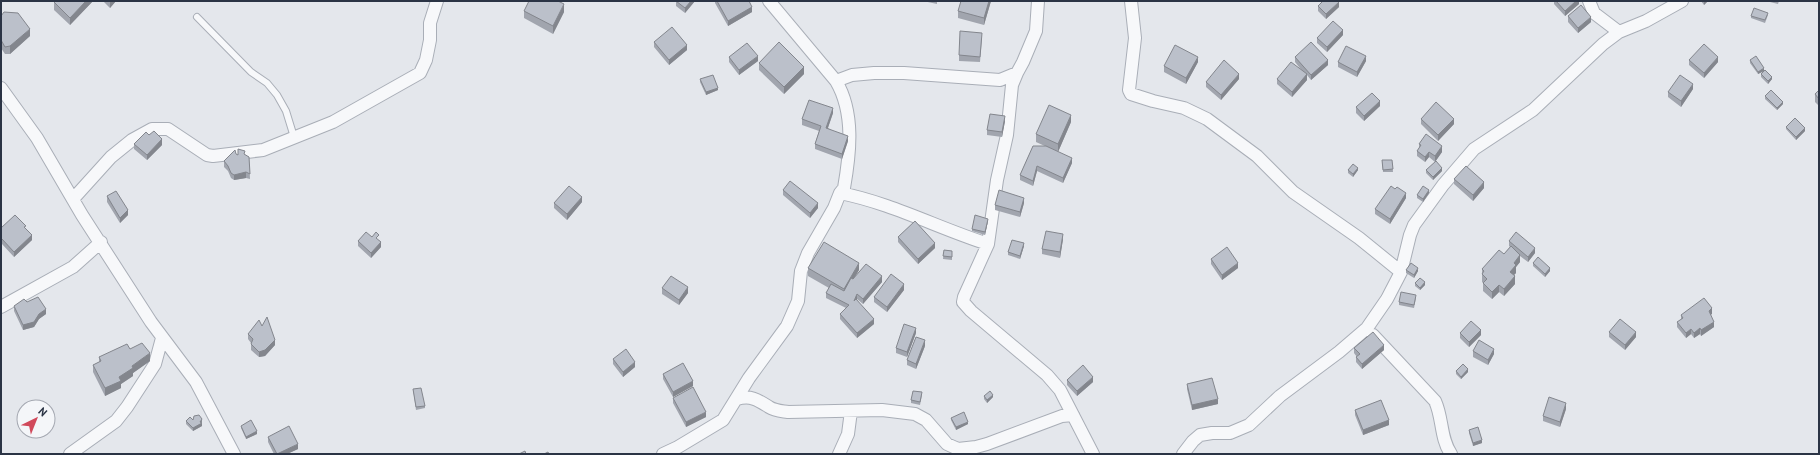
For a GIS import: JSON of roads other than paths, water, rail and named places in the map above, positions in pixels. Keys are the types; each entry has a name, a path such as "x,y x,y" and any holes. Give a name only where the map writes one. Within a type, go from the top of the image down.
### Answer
{"street":[{"path":"73,199 110,157 132,140 152,129 168,129 213,156 263,150 334,122 420,73 426,60 430,40 430,23 437,1"},
{"path":"663,454 719,423 726,416 749,378 787,326 798,301 801,271 819,233 844,188 850,137 848,112 836,82 769,1"},
{"path":"1038,1 1036,31 1023,62 1016,73 1012,86 1007,135 997,180 988,244 963,302 971,311 1047,375 1060,390 1093,454"},
{"path":"1131,1 1135,38 1129,90 1131,94 1184,108 1207,120 1257,156 1293,192 1359,238 1401,272"},
{"path":"1589,1 1594,13 1619,32"},
{"path":"1184,454 1193,441 1200,435 1230,433 1249,425 1280,396 1339,352 1367,328 1387,299 1401,272 1414,225 1443,185 1474,149 1533,110 1603,44 1619,32 1646,21 1682,1"},
{"path":"836,82 852,75 874,73 904,73 1000,80 1016,73"},
{"path":"1,88 37,138 73,199 162,338 196,382 234,454"},
{"path":"840,193 867,198 947,230 988,244"},
{"path":"1,307 73,267 101,242"},
{"path":"1367,328 1435,401 1440,414 1446,445 1450,454"},
{"path":"70,454 116,421 155,364 162,338"},
{"path":"737,399 750,397 761,401 775,410 788,412 895,410 920,415 947,444 958,449 981,445 1062,416 1073,415"},
{"path":"839,454 848,434 851,411"}],"lane":[{"path":"197,17 240,61 267,83 277,94 286,111 294,137"}]}
